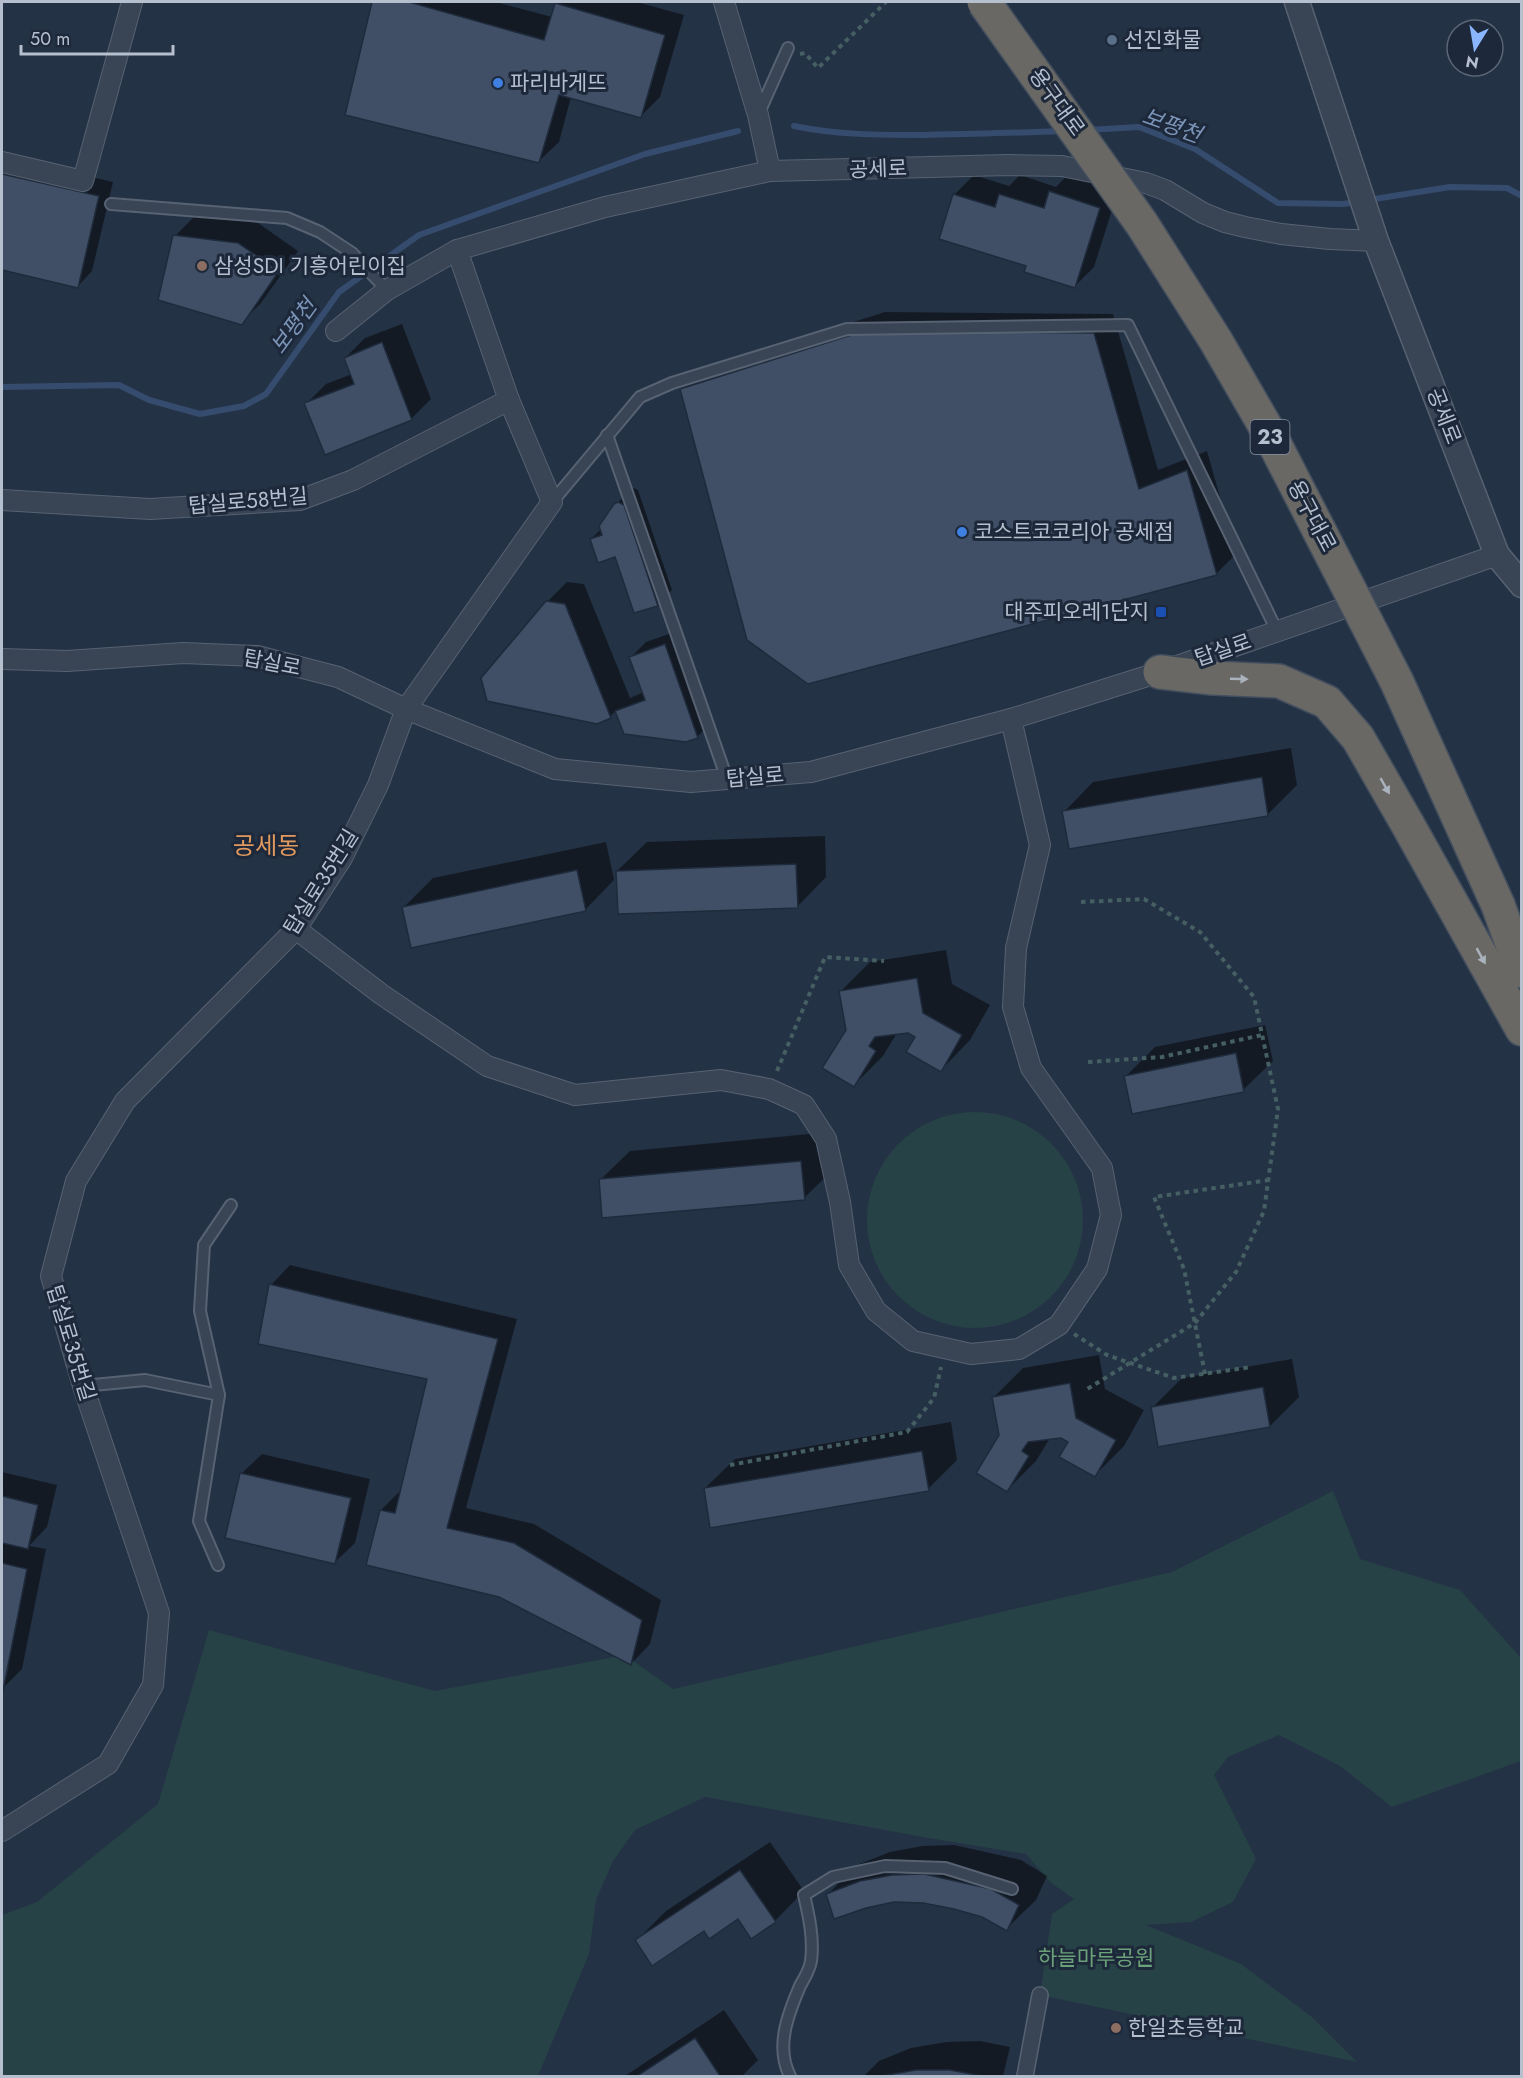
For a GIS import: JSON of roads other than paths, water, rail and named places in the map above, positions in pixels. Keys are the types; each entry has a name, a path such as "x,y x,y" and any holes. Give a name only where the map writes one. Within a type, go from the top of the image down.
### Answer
{"highway":[{"name":"용구대로","path":"984,2 1142,224 1216,341 1273,442 1397,682 1498,905 1521,971"},
{"path":"1160,672 1212,678 1279,681 1327,702 1363,748 1521,1029"}],"street":[{"path":"2,162 83,181 132,2"},
{"path":"724,2 758,115 770,171"},
{"path":"1297,2 1356,186 1374,234"},
{"name":"공세로","path":"336,331 387,290 457,250 605,207 770,171 1009,165 1062,166 1146,183 1165,190 1203,213 1245,227 1281,234 1330,239 1374,234 1497,555 1521,585"},
{"path":"457,250 509,400 552,502"},
{"name":"탑실로58번길","path":"2,500 150,510 300,501 353,480 509,400"},
{"name":"탑실로35번길","path":"2,1831 108,1764 153,1685 159,1613 83,1386 51,1276 76,1181 124,1101 297,929 347,848 378,786 406,709 552,502"},
{"name":"탑실로","path":"2,659 67,661 183,653 256,656 338,676 406,709 555,769 691,782 811,772 1011,718 1160,672 1497,555"},
{"path":"297,929 381,994 487,1066 498,1070 575,1095 721,1080 770,1089 804,1105 826,1139 840,1202 849,1264 876,1311 913,1341 971,1354 1018,1348 1059,1324 1097,1269 1111,1215 1102,1168 1031,1068 1013,1007 1016,948 1040,845 1011,718"},
{"path":"1025,2076 1040,1995"}],"lane":[{"path":"758,115 791,52"},
{"path":"111,204 287,218 320,232 352,253 387,290"},
{"path":"552,502 640,397 672,383 847,328 1128,325 1277,632"},
{"path":"607,435 727,779"},
{"path":"218,1565 199,1521 219,1395 200,1311 204,1245 231,1205"},
{"path":"83,1386 145,1380 219,1395"},
{"path":"790,2076 787,2070 783,2036 790,2009 811,1962 810,1923 804,1895 833,1877 885,1866 945,1868 1012,1889"}],"waterway":[{"name":"보평천","path":"794,126 842,133 891,135 1063,131"},
{"name":"보평천","path":"1088,130 1139,127 1195,149 1278,203 1343,204 1358,202"},
{"name":"보평천","path":"2,387 119,385 149,400 200,414 244,406 266,394 339,292 419,235 645,154 738,131"},
{"name":"보평천","path":"1368,200 1450,187 1507,188 1522,196"}],"place":[{"name":"선진화물","path":"1112,40"},
{"name":"파리바게뜨","path":"498,83"},
{"name":"삼성SDI 기흥어린이집","path":"202,266"},
{"name":"코스트코코리아 공세점","path":"962,532"},
{"name":"대주피오레1단지","path":"1161,612"},
{"name":"한일초등학교","path":"1116,2028"}],"district":[{"name":"공세동","path":"266,846"}],"park label":[{"name":"하늘마루공원","path":"1096,1958"}]}
